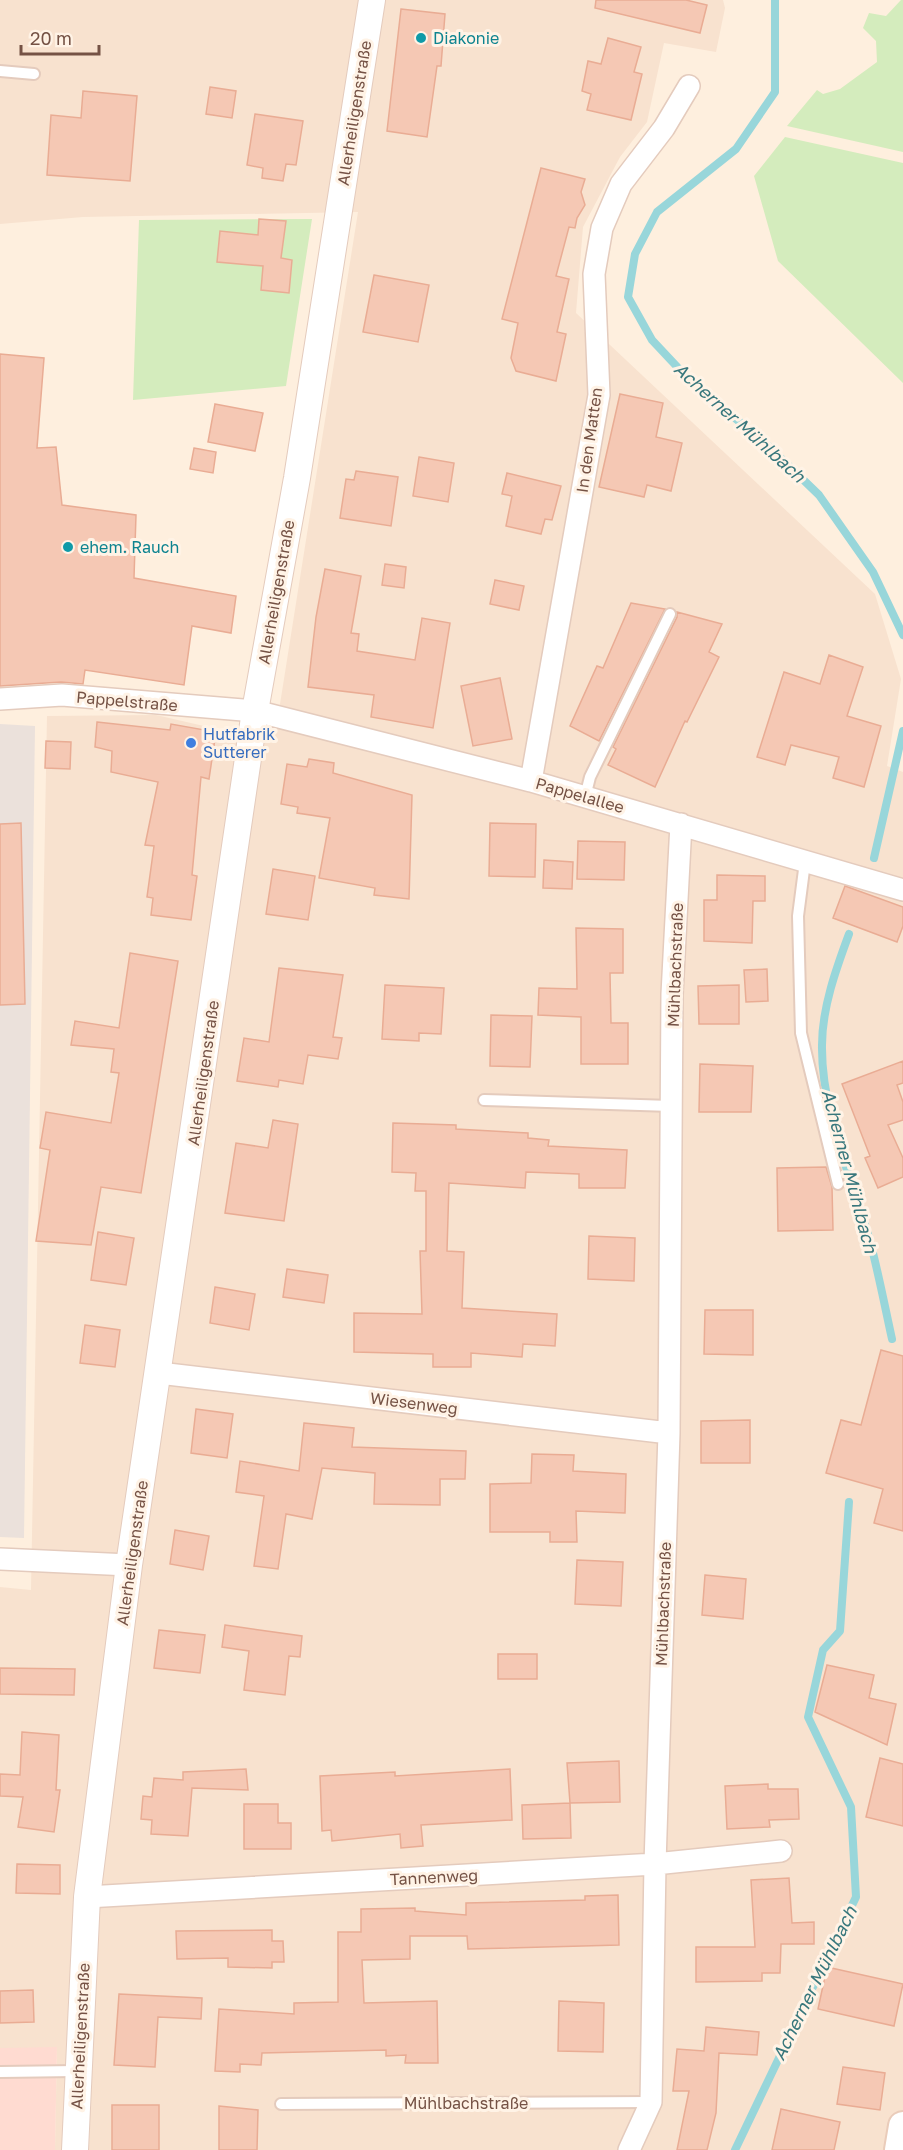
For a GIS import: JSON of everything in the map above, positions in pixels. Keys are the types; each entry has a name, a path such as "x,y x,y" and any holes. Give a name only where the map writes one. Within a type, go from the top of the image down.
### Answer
{"main road":[{"path":"899,2150 903,2126"}],"street":[{"name":"Allerheiligenstraße","path":"75,2150 87,1897 129,1565 255,711 297,478 372,0"},
{"name":"In den Matten","path":"531,781 599,395 594,274 602,228 621,184 664,128 689,86"},
{"name":"Pappelstraße","path":"0,699 62,695 255,711"},
{"name":"Pappelallee","path":"255,711 531,781 903,890"},
{"name":"Mühlbachstraße","path":"629,2150 651,2102 654,1864 669,1433 672,994 681,824"},
{"name":"Wiesenweg","path":"159,1373 669,1433"},
{"path":"0,1559 129,1565"},
{"name":"Tannenweg","path":"87,1897 654,1864 781,1851"}],"lane":[{"path":"0,71 34,74"},
{"path":"585,797 590,777 670,615"},
{"path":"805,862 798,916 801,1033 838,1184"},
{"path":"484,1100 672,1106"},
{"path":"0,2072 77,2071"},
{"name":"Mühlbachstraße","path":"280,2104 651,2102"}],"shaded area":[{"path":"0,0 723,0 725,8 716,52 664,43 647,122 620,157 583,227 576,313 875,594 901,679 887,766 903,772 903,2150 55,2150 57,2048 0,2048 0,1587 31,1590 47,716 156,715 274,742 358,212 83,217 0,224"},
{"path":"0,724 35,726 24,1538 0,1537"},
{"path":"57,2047 55,2150 0,2150 0,2048"}],"green space":[{"path":"903,0 903,152 787,126 817,90 823,94 840,89 877,62 876,41 863,28 869,13 886,16"},
{"path":"785,137 903,163 903,383 778,261 754,176"},
{"path":"312,219 286,386 133,400 139,220"}],"building":[{"path":"596,0 686,0 707,5 700,33 595,8"},
{"path":"401,9 445,14 441,66 437,66 427,137 387,131"},
{"path":"608,38 641,47 634,72 642,74 631,120 587,110 591,94 582,91 588,61 601,64"},
{"path":"210,87 236,91 232,118 206,114"},
{"path":"83,91 137,96 130,181 47,175 51,115 81,118"},
{"path":"255,114 303,121 296,165 286,164 283,181 262,178 263,168 247,165"},
{"path":"541,168 585,179 581,192 585,205 577,218 575,228 569,227 556,276 569,279 557,332 566,334 556,381 516,371 511,358 518,323 502,319"},
{"path":"259,219 286,221 281,258 292,260 289,293 261,290 263,266 217,262 220,231 258,235"},
{"path":"374,275 429,285 418,342 363,332"},
{"name":"ehem. Rauch","path":"0,354 44,358 37,448 56,447 62,505 136,515 134,578 236,596 231,633 192,626 184,685 85,670 83,684 61,682 0,686"},
{"path":"620,394 663,403 656,437 682,443 671,491 647,485 644,497 599,487"},
{"path":"215,404 263,413 255,451 208,442"},
{"path":"194,448 216,452 213,473 190,469"},
{"path":"419,457 454,463 448,502 413,496"},
{"path":"356,471 398,477 391,526 340,518 346,479 354,480"},
{"path":"507,473 561,486 552,520 545,519 541,534 506,526 512,496 502,494"},
{"path":"385,564 406,567 404,588 382,585"},
{"path":"325,569 361,576 351,633 359,634 357,651 415,660 422,618 450,623 433,728 371,717 374,695 308,687 316,617"},
{"path":"495,580 524,586 519,610 490,604"},
{"path":"631,603 665,609 599,741 570,726 597,666 603,668"},
{"path":"677,612 722,624 709,652 719,657 687,722 685,721 655,787 608,765 616,749 613,747 677,617"},
{"path":"829,655 863,667 847,716 881,726 864,787 833,778 839,757 791,745 785,765 757,757 784,672 820,684"},
{"path":"500,678 512,739 473,746 461,686"},
{"path":"97,722 170,730 171,724 216,732 209,779 201,777 192,875 197,876 191,920 151,915 153,898 147,897 154,846 145,845 158,782 111,772 112,751 95,747"},
{"path":"46,741 71,742 70,769 45,768"},
{"path":"309,759 334,763 333,773 412,795 409,899 374,895 375,888 319,878 330,818 297,813 298,807 281,804 287,764 307,767"},
{"path":"21,823 25,1004 0,1005 0,824"},
{"path":"490,823 536,824 535,877 489,876"},
{"path":"578,841 625,842 624,880 577,879"},
{"path":"544,860 573,862 572,889 543,888"},
{"path":"273,869 315,876 308,920 266,914"},
{"path":"717,875 765,876 765,901 753,901 752,943 704,941 704,900 717,900"},
{"path":"845,886 903,907 903,926 897,942 833,918"},
{"path":"576,928 623,929 623,973 610,973 611,1023 628,1023 628,1064 581,1064 581,1017 538,1015 539,988 577,989"},
{"path":"130,953 178,961 141,1193 101,1187 91,1245 36,1241 50,1150 40,1148 46,1112 111,1123 119,1073 111,1072 114,1049 71,1045 75,1021 119,1028"},
{"path":"279,968 343,975 333,1037 342,1038 338,1059 308,1055 303,1084 279,1080 278,1087 237,1081 244,1038 269,1042"},
{"path":"767,969 768,1001 746,1002 744,970"},
{"path":"385,985 444,988 441,1034 419,1033 419,1041 382,1039"},
{"path":"739,985 739,1024 699,1024 698,986"},
{"path":"491,1015 532,1016 530,1067 490,1066"},
{"path":"903,1061 903,1083 897,1085 903,1102 903,1120 888,1125 903,1158 903,1177 878,1188 865,1158 870,1156 842,1084"},
{"path":"700,1064 753,1066 751,1112 699,1112"},
{"path":"273,1120 298,1124 284,1221 225,1213 236,1143 268,1148"},
{"path":"393,1123 456,1125 456,1129 528,1133 528,1138 549,1140 548,1146 627,1150 625,1188 579,1188 579,1174 526,1172 525,1188 449,1183 447,1251 464,1252 462,1308 557,1314 555,1346 523,1344 522,1357 471,1353 471,1367 433,1367 433,1354 354,1352 354,1313 422,1314 420,1251 426,1251 426,1191 415,1191 416,1173 392,1172"},
{"path":"826,1167 832,1187 833,1230 778,1231 777,1168"},
{"path":"98,1232 134,1238 126,1285 91,1280"},
{"path":"589,1236 635,1238 634,1281 588,1279"},
{"path":"287,1269 328,1275 324,1303 283,1297"},
{"path":"215,1287 255,1294 249,1330 210,1323"},
{"path":"705,1310 753,1310 753,1355 704,1354"},
{"path":"85,1325 120,1330 115,1367 80,1363"},
{"path":"881,1350 903,1356 903,1531 874,1523 883,1489 826,1473 841,1420 861,1425"},
{"path":"196,1409 233,1414 227,1458 191,1453"},
{"path":"750,1420 750,1463 701,1463 701,1421"},
{"path":"304,1423 354,1428 352,1447 466,1451 465,1479 440,1479 440,1505 374,1504 375,1473 322,1468 312,1519 286,1514 278,1569 254,1566 264,1496 236,1492 240,1461 299,1471"},
{"path":"532,1454 574,1455 573,1471 626,1474 625,1513 576,1511 577,1542 550,1542 550,1532 490,1532 490,1484 531,1483"},
{"path":"175,1530 209,1536 203,1570 170,1564"},
{"path":"577,1560 623,1562 621,1606 575,1604"},
{"path":"705,1575 746,1579 743,1619 702,1615"},
{"path":"225,1625 302,1636 300,1657 289,1656 285,1695 244,1690 249,1651 222,1647"},
{"path":"159,1630 205,1635 200,1673 154,1668"},
{"path":"498,1654 537,1654 537,1679 498,1679"},
{"path":"827,1665 874,1675 869,1698 896,1704 887,1745 815,1712"},
{"path":"0,1668 75,1669 74,1695 0,1694"},
{"path":"22,1732 59,1735 56,1790 60,1790 54,1832 18,1827 23,1797 0,1796 0,1774 20,1775"},
{"path":"880,1758 903,1764 903,1826 866,1817"},
{"path":"619,1761 620,1802 570,1803 567,1763"},
{"path":"246,1769 248,1790 192,1788 188,1836 151,1834 152,1820 141,1819 143,1796 152,1797 154,1778 183,1780 183,1772"},
{"path":"510,1769 512,1820 421,1825 423,1846 401,1848 400,1834 332,1841 331,1830 322,1831 320,1776 395,1772 395,1776"},
{"path":"768,1784 768,1789 798,1789 799,1819 769,1820 770,1827 727,1829 725,1786"},
{"path":"570,1803 571,1838 523,1839 522,1805"},
{"path":"244,1804 278,1804 278,1823 291,1823 291,1849 244,1849"},
{"path":"17,1864 60,1865 60,1894 16,1893"},
{"path":"789,1878 792,1923 814,1922 814,1944 781,1944 780,1973 762,1973 762,1981 696,1982 696,1947 755,1947 751,1880"},
{"path":"618,1895 619,1945 468,1949 467,1936 410,1936 410,1959 362,1960 364,2003 437,2001 438,2063 405,2063 406,2055 386,2056 386,2050 262,2053 261,2065 240,2064 240,2072 215,2071 219,2009 294,2014 294,2003 338,2002 338,1932 361,1932 361,1909 415,1908 415,1911 466,1915 466,1903 585,1900 585,1896"},
{"path":"272,1930 272,1941 283,1941 284,1962 272,1962 272,1968 228,1967 228,1958 177,1959 176,1931"},
{"path":"827,1967 903,1984 894,2026 818,2009"},
{"path":"33,1990 34,2022 0,2023 0,1991"},
{"path":"119,1994 202,1998 201,2019 158,2017 155,2067 114,2065"},
{"path":"559,2001 604,2003 603,2052 558,2051"},
{"path":"706,2027 759,2032 757,2055 719,2053 716,2113 707,2150 677,2150 689,2091 673,2091 677,2049 704,2051"},
{"path":"843,2067 885,2073 880,2110 837,2104"},
{"path":"112,2105 159,2105 159,2150 112,2150"},
{"path":"219,2106 258,2110 257,2150 219,2150"},
{"path":"781,2109 840,2122 834,2150 772,2150"}],"waterway":[{"name":"Acherner Mühlbach","path":"775,0 775,92 736,149 657,212 635,254 628,297 652,340 697,388 760,438 819,495 873,572 903,635"},
{"name":"Acherner Mühlbach","path":"874,858 903,731"},
{"name":"Acherner Mühlbach","path":"849,934 824,1017 823,1070 832,1121 871,1245 892,1339"},
{"name":"Acherner Mühlbach","path":"735,2150 856,1897 851,1807 808,1717 823,1650 840,1631 849,1502"}],"place":[{"name":"Diakonie","path":"421,38"},
{"name":"ehem. Rauch","path":"68,547"},
{"name":"Hutfabrik Sutterer","path":"191,743"}]}
